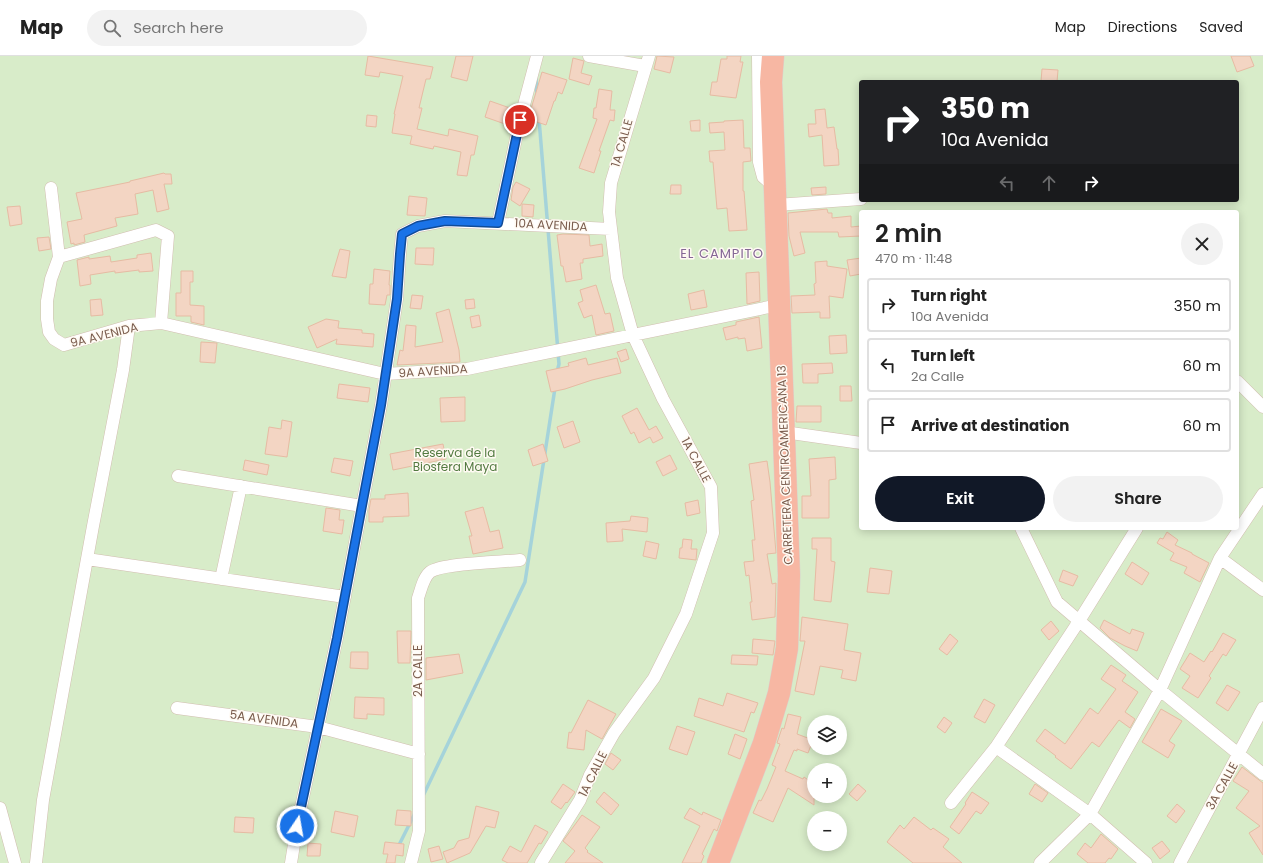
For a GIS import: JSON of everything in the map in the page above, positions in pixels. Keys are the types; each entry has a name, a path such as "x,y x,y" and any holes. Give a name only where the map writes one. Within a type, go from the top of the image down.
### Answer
{"highway":[{"name":"CARRETERA CENTROAMERICANA 13","path":"718,863 764,743 779,693 787,648 789,574 771,82 773,56"}],"street":[{"path":"498,223 520,120 537,56"},
{"path":"589,56 647,61"},
{"path":"758,56 758,162 763,177 775,196 859,199"},
{"name":"1A CALLE","path":"541,863 580,800 590,775 614,733 654,678 686,614 713,533 711,487 663,399 633,335 617,278 609,212 611,183 647,61"},
{"path":"51,188 59,257 156,230 168,236 161,323"},
{"name":"10A AVENIDA","path":"385,374 397,299 402,234 418,226 445,221 611,228"},
{"name":"9A AVENIDA","path":"59,257 51,279 46,319 49,332 54,339 64,345 129,326 161,323 385,374 467,369 779,305"},
{"path":"36,863 43,800 123,370 129,326"},
{"path":"291,863 297,826 345,597 381,405 385,374"},
{"path":"1239,383 1263,407"},
{"path":"784,432 859,443"},
{"path":"178,476 362,506"},
{"path":"221,579 241,486"},
{"path":"1239,530 1263,494"},
{"path":"1022,530 1057,602 1160,690 1263,774"},
{"path":"952,803 996,747 1079,621 1136,530"},
{"path":"1040,863 1090,814 1160,690 1220,558 1239,530"},
{"path":"1220,558 1263,590"},
{"path":"87,559 345,597"},
{"name":"2A CALLE","path":"411,863 419,831 418,598 424,581 430,573 444,567 520,560"},
{"name":"5A AVENIDA","path":"177,708 318,727 419,754"},
{"name":"3A CALLE","path":"1180,863 1263,708"},
{"path":"996,747 1090,814 1146,863"},
{"path":"0,808 15,863"}],"green space":[{"name":"Reserva de la Biosfera Maya","path":"0,56 1263,56 1263,863 0,863"}],"building":[{"path":"368,56 433,67 430,79 426,79 419,108 422,108 417,129 448,136 449,129 478,136 474,155 471,155 467,176 457,175 461,152 434,146 433,149 410,144 412,136 392,133 394,114 403,76 380,72 379,77 365,75"},
{"path":"456,56 473,56 467,81 451,77"},
{"path":"657,56 674,57 670,73 654,69"},
{"path":"727,56 741,56 740,62 743,62 736,98 710,95 712,82 717,82 721,59 727,59"},
{"path":"1231,56 1250,56 1254,66 1237,72"},
{"path":"573,58 584,61 581,73 592,76 589,85 569,79"},
{"path":"1042,69 1058,70 1057,80 1041,80"},
{"path":"542,72 567,80 562,94 558,92 546,125 528,119"},
{"path":"599,89 612,91 610,110 615,110 614,121 610,120 599,151 601,151 594,173 579,168 597,119 593,118"},
{"path":"490,101 510,108 505,124 485,117"},
{"path":"825,109 827,128 834,127 839,165 824,166 822,135 809,137 808,124 816,124 815,110"},
{"path":"367,115 377,116 376,127 366,126"},
{"path":"700,120 700,131 691,131 690,121"},
{"path":"743,120 744,148 750,148 751,161 743,162 743,191 747,230 729,231 727,208 717,209 713,162 710,162 709,151 725,150 724,132 710,133 709,123"},
{"path":"164,173 171,174 172,184 164,184 169,209 157,212 153,190 135,194 138,214 115,218 117,226 84,235 85,242 74,245 74,243 71,244 67,222 82,219 76,193 130,182"},
{"path":"516,182 530,189 520,206 511,200 513,187"},
{"path":"671,185 681,185 681,194 670,194"},
{"path":"826,187 826,194 812,195 811,188"},
{"path":"409,196 427,198 425,216 407,215"},
{"path":"522,204 534,205 533,217 522,216"},
{"path":"20,206 22,224 10,226 7,207"},
{"path":"827,209 828,213 832,213 832,218 851,216 851,227 859,226 859,236 839,237 838,232 800,232 805,253 794,256 789,236 788,213"},
{"path":"557,235 589,235 590,246 602,244 603,256 583,259 583,263 580,263 582,279 566,282 563,266 561,266"},
{"path":"49,237 51,249 39,251 37,238"},
{"path":"416,248 434,248 433,265 415,264"},
{"path":"340,249 350,251 346,278 332,276"},
{"path":"151,253 153,271 139,272 139,270 115,273 115,271 90,275 91,284 80,286 77,260 89,257 89,259 110,256 111,262 137,258 137,255"},
{"path":"859,258 859,274 850,276 847,260"},
{"path":"827,261 827,266 847,269 843,298 829,296 830,318 820,318 820,312 792,313 791,296 815,295 815,262"},
{"path":"374,269 390,271 390,295 387,295 385,305 369,304 370,284 373,284"},
{"path":"181,271 193,271 193,282 190,282 190,305 204,306 204,325 191,322 191,316 176,316 176,293 181,293"},
{"path":"759,272 760,301 747,304 746,273"},
{"path":"596,285 605,314 610,313 614,331 596,335 592,315 584,318 578,303 583,301 580,290"},
{"path":"704,290 707,307 691,310 688,294"},
{"path":"412,295 423,296 421,309 410,308"},
{"path":"101,299 103,315 91,316 90,300"},
{"path":"474,299 475,308 466,309 465,300"},
{"path":"449,309 459,350 460,362 397,365 400,350 403,351 406,325 416,326 415,347 443,342 436,313"},
{"path":"479,315 481,326 472,328 470,317"},
{"path":"759,317 762,348 747,351 745,338 738,339 738,337 726,340 723,328 736,325 736,322"},
{"path":"326,319 339,321 338,328 362,330 362,333 374,334 373,347 336,344 337,339 317,348 308,327"},
{"path":"846,335 847,353 830,354 829,336"},
{"path":"201,342 217,343 215,363 200,362"},
{"path":"626,349 629,359 621,362 617,352"},
{"path":"586,358 588,365 617,358 621,373 551,392 546,371 569,366 568,363"},
{"path":"832,363 833,373 818,374 818,383 803,383 802,364"},
{"path":"339,384 370,388 368,402 337,398"},
{"path":"840,386 851,386 852,401 840,401"},
{"path":"465,397 465,421 441,422 440,398"},
{"path":"797,406 821,406 821,422 796,422"},
{"path":"637,408 649,430 656,426 663,438 653,443 650,437 639,443 634,432 631,434 622,416"},
{"path":"282,420 292,422 287,457 265,454 269,427 281,429"},
{"path":"573,421 580,442 564,448 557,427"},
{"path":"443,444 446,459 393,470 390,454"},
{"path":"543,444 548,461 533,466 528,450"},
{"path":"670,455 677,469 663,476 656,462"},
{"path":"835,457 836,479 829,480 829,518 802,518 802,496 811,496 809,459"},
{"path":"334,458 353,461 350,476 331,472"},
{"path":"245,460 269,465 267,475 243,470"},
{"path":"767,461 776,553 767,554 772,584 776,583 775,617 752,620 749,575 746,576 744,562 754,561 752,540 755,540 751,501 754,500 749,464"},
{"path":"408,493 409,516 383,517 383,522 369,522 371,499 385,499 385,495"},
{"path":"698,500 700,513 687,516 685,503"},
{"path":"483,507 490,532 499,530 503,548 473,554 469,536 472,536 465,512"},
{"path":"326,508 340,510 339,520 344,520 342,534 323,531"},
{"path":"631,516 648,518 647,532 622,529 623,541 607,542 606,523 630,521"},
{"path":"1167,532 1178,540 1175,545 1209,563 1200,582 1184,573 1187,567 1170,560 1174,553 1157,543 1160,538 1163,539"},
{"path":"812,538 831,538 831,561 835,562 831,602 814,600 817,549 812,549"},
{"path":"683,539 692,540 691,549 697,549 696,560 679,558"},
{"path":"646,541 659,544 656,559 643,556"},
{"path":"1132,562 1149,573 1142,585 1125,574"},
{"path":"870,568 892,571 889,594 867,592"},
{"path":"1063,570 1078,576 1073,586 1059,581"},
{"path":"802,617 848,624 844,650 861,653 856,681 841,678 843,670 820,666 814,695 795,691 805,641 800,641"},
{"path":"1104,620 1130,634 1132,629 1144,633 1137,651 1110,638 1100,628"},
{"path":"1051,621 1059,631 1049,640 1041,630"},
{"path":"397,631 411,631 410,663 398,663"},
{"path":"1223,633 1236,640 1226,656 1223,654 1209,676 1211,678 1198,698 1182,688 1190,676 1180,669 1190,653 1204,662 1211,651 1212,652"},
{"path":"950,634 958,641 947,655 939,649"},
{"path":"753,639 775,641 773,655 752,653"},
{"path":"351,652 368,652 368,669 350,668"},
{"path":"459,654 463,673 426,680 426,658"},
{"path":"732,655 758,656 757,665 731,664"},
{"path":"1111,665 1126,675 1122,681 1138,692 1125,712 1135,719 1130,728 1119,720 1099,747 1092,742 1071,769 1036,741 1045,729 1065,744 1090,708 1098,714 1116,689 1101,679"},
{"path":"1227,685 1240,692 1228,711 1216,703"},
{"path":"727,693 758,703 754,713 751,712 744,732 694,716 699,698 723,706"},
{"path":"355,697 384,698 384,715 367,714 367,719 354,718"},
{"path":"984,699 995,705 985,723 974,717"},
{"path":"588,700 616,714 602,739 586,730 584,750 567,748 569,732 571,733"},
{"path":"1161,709 1182,721 1169,741 1175,745 1168,758 1142,742"},
{"path":"788,714 801,717 797,734 807,738 807,753 797,749 797,751 794,750 785,771 803,779 804,777 807,779 807,800 788,788 773,822 753,813 759,800 761,801 767,789 776,767 772,765 780,744 777,743 782,728 784,729"},
{"path":"944,717 952,723 945,733 937,727"},
{"path":"677,726 695,732 687,755 669,749"},
{"path":"735,734 747,739 740,759 728,754"},
{"path":"611,753 621,760 613,770 605,764"},
{"path":"1242,767 1263,783 1263,855 1249,833 1260,826 1236,808 1249,791 1233,781"},
{"path":"563,784 575,792 561,809 551,802"},
{"path":"858,784 866,791 857,801 849,794"},
{"path":"1035,784 1048,793 1042,802 1029,794"},
{"path":"604,792 619,805 611,815 596,802"},
{"path":"972,792 989,803 981,814 976,811 959,834 950,827 966,804 965,803"},
{"path":"1177,804 1185,811 1176,823 1167,816"},
{"path":"476,806 499,812 495,828 486,826 470,853 447,863 443,852 454,848 458,841 469,838"},
{"path":"690,808 702,815 703,812 721,820 717,831 714,829 702,854 704,856 701,863 682,863 700,826 684,818"},
{"path":"397,810 411,811 411,826 395,825"},
{"path":"335,811 358,816 354,837 331,832"},
{"path":"582,815 600,827 585,848 588,851 587,852 603,863 565,863 575,851 563,841"},
{"path":"235,817 254,818 253,833 234,832"},
{"path":"914,817 931,830 933,828 949,839 943,847 962,863 913,863 887,842 900,825 904,829"},
{"path":"535,825 548,832 541,844 539,843 527,863 508,863 502,860 510,846 521,852"},
{"path":"1101,834 1118,849 1111,859 1109,858 1105,863 1088,863 1077,854 1085,843 1091,848"},
{"path":"1162,841 1170,851 1160,859 1152,848"},
{"path":"385,842 404,844 403,856 396,855 395,863 386,863 388,854 383,854"},
{"path":"308,843 321,844 320,856 307,856"},
{"path":"439,846 443,859 431,862 428,849"}],"waterway":[{"path":"536,79 537,95"},
{"path":"539,119 559,364 557,372"},
{"path":"423,796 525,582 555,388"},
{"path":"398,847 415,813"}],"district":[{"name":"EL CAMPITO","path":"722,253"}],"route":[{"path":"297,826 337,638 381,405 397,299 402,234 418,226 445,221 498,223 520,120"}]}
